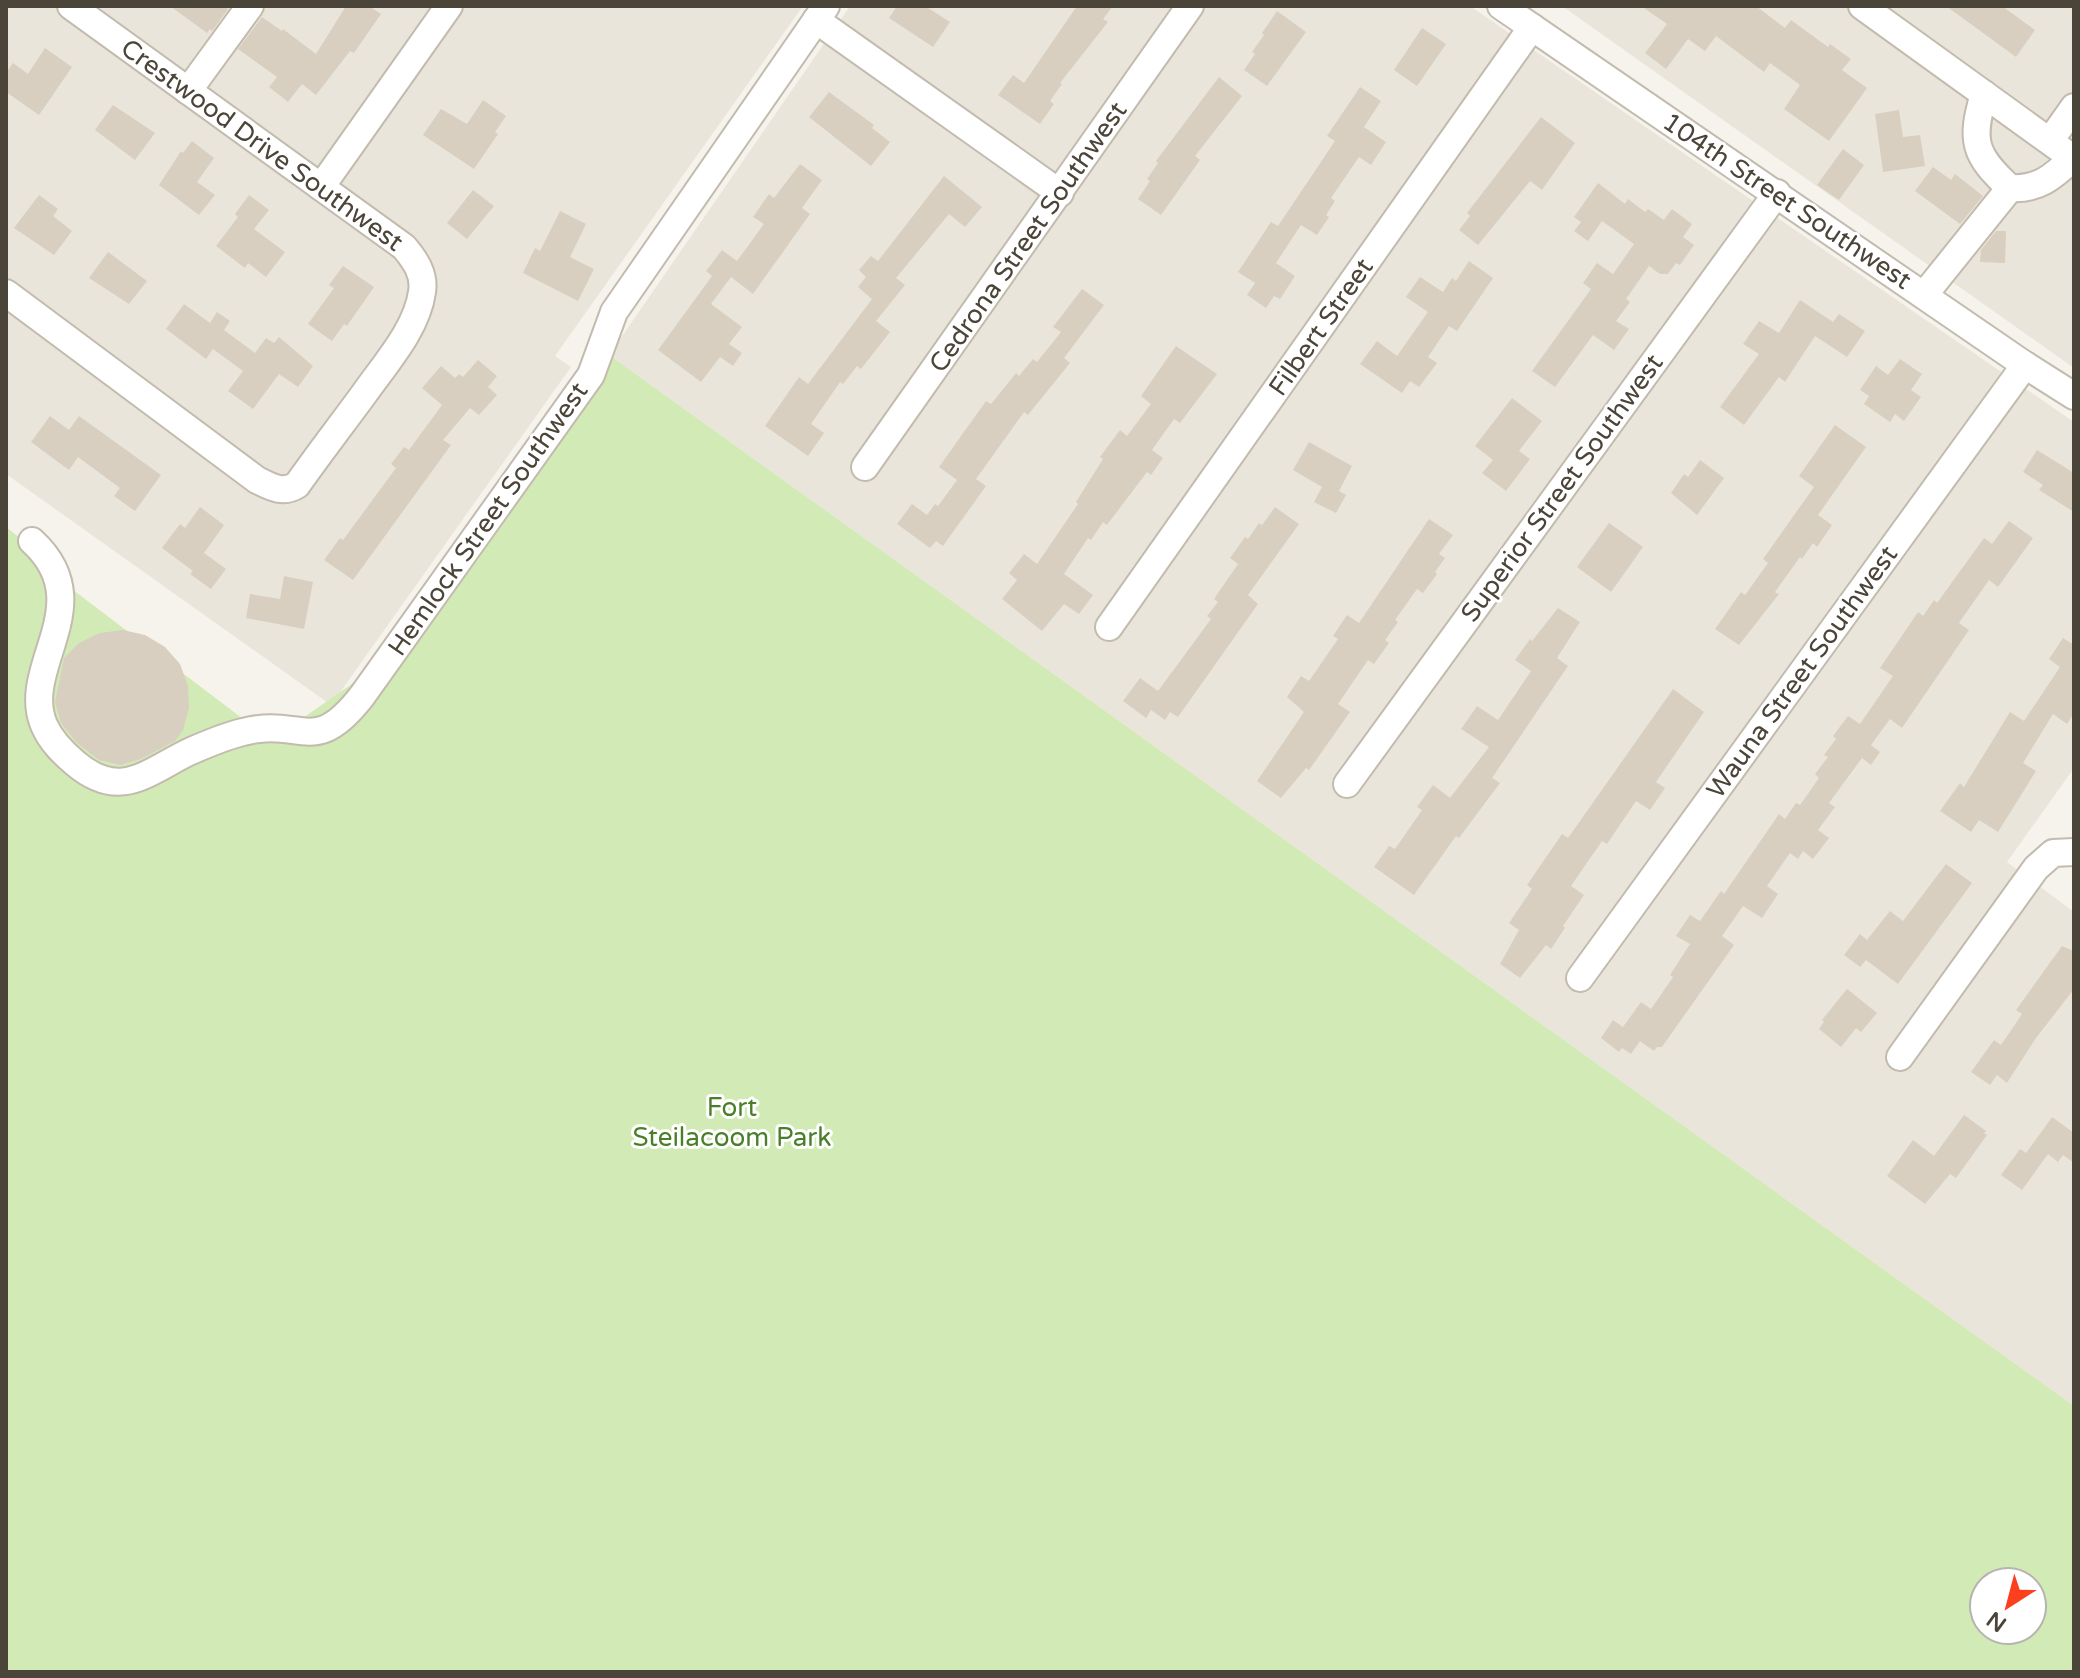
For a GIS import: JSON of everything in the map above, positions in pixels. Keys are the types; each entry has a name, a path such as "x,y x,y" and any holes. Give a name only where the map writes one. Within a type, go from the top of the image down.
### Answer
{"street":[{"name":"Crestwood Drive Southwest","path":"6,293 257,480 274,488 291,488 297,485 394,353 408,329 422,293 423,277 404,247 71,6"},
{"path":"188,91 250,6"},
{"path":"321,187 449,6"},
{"name":"Cedrona Street Southwest","path":"865,467 1190,6"},
{"name":"104th Street Southwest","path":"1501,6 2074,396"},
{"path":"1862,6 2050,141 2073,159 2050,180 2023,189 2010,188 1988,168 1980,155 1975,134 1984,94"},
{"path":"821,13 1060,193"},
{"name":"Hemlock Street Southwest","path":"32,541 48,556 61,608 40,697 43,724 59,750 80,767 99,779 119,781 142,778 191,751 243,732 268,727 314,733 325,731 362,696 591,375 614,312 821,13"},
{"name":"Filbert Street","path":"1109,627 1532,27"},
{"path":"2050,141 2074,107"},
{"path":"1924,295 2010,188"},
{"name":"Superior Street Southwest","path":"1347,784 1777,193"},
{"name":"Wauna Street Southwest","path":"1580,978 2025,365"},
{"path":"1900,1057 2045,857 2053,853 2074,852"}],"shaded area":[{"path":"6,6 803,6 555,356 571,367 331,705 6,474"},
{"path":"850,6 1470,6 2074,422 2074,768 2007,862 2074,912 2074,1406 609,355"},
{"path":"1562,6 2074,6 2074,368"}],"green space":[{"name":"Fort Steilacoom Park","path":"609,355 2074,1406 2074,1672 6,1672 6,527 20,538 23,552 271,740 388,659"}],"building":[{"path":"170,6 223,6 228,9 212,31 210,29 207,33"},
{"path":"346,6 369,6 381,14 354,53 350,51 316,95 302,84 288,102 269,87 277,77 238,49 262,17 316,54"},
{"path":"897,6 925,6 950,22 933,47 889,18"},
{"path":"1077,6 1113,6 1103,19 1108,22 1060,83 1050,101 1054,104 1040,124 998,95 1013,75 1024,83"},
{"path":"1641,6 1756,6 1785,28 1791,20 1828,47 1830,44 1851,59 1842,70 1867,88 1829,141 1784,109 1800,85 1770,63 1764,72 1716,36 1705,51 1688,39 1666,69 1645,53 1667,24"},
{"path":"1946,6 2002,6 2035,30 2016,57"},
{"path":"1277,11 1306,32 1267,86 1244,70"},
{"path":"1422,28 1446,44 1417,86 1394,70"},
{"path":"45,48 72,67 39,115 6,92 6,73 13,63 28,74"},
{"path":"1219,77 1242,96 1195,156 1200,160 1161,215 1138,199 1150,181 1147,179 1158,163 1156,161"},
{"path":"1360,87 1381,101 1364,127 1386,142 1371,165 1359,157 1331,198 1335,201 1326,215 1329,217 1317,235 1301,225 1276,263 1295,276 1280,299 1274,296 1266,308 1247,295 1255,283 1238,272 1271,222 1278,226 1335,141 1327,136"},
{"path":"829,92 874,125 872,128 890,142 871,166 809,117"},
{"path":"483,100 506,116 495,132 498,134 474,169 423,135 441,109 467,124"},
{"path":"113,105 155,133 135,160 95,130"},
{"path":"1899,110 1903,137 1920,135 1925,166 1883,172 1875,114"},
{"path":"1541,117 1575,143 1542,190 1530,181 1478,245 1459,230 1470,216 1467,213"},
{"path":"192,141 214,158 197,182 215,195 199,215 159,185 181,151 183,153"},
{"path":"1843,149 1864,165 1839,200 1817,185"},
{"path":"800,164 822,180 802,208 810,214 753,294 731,277 711,304 742,327 729,344 742,353 733,366 720,357 701,382 658,350 712,276 706,271 722,250 737,261 764,224 753,217 769,194 774,198"},
{"path":"1933,167 1951,180 1955,174 1983,196 1960,224 1915,191"},
{"path":"944,176 982,207 965,227 949,214 896,278 905,285 876,321 890,332 861,369 857,366 843,384 840,382 811,424 824,433 808,456 765,426 799,377 808,384 872,299 858,287 866,277 859,270 871,256 878,261"},
{"path":"1598,183 1625,204 1628,199 1645,212 1648,209 1664,220 1672,209 1692,224 1683,237 1694,245 1680,265 1676,263 1668,274 1660,274 1649,266 1626,299 1630,302 1616,321 1629,329 1614,350 1593,335 1555,387 1532,371 1591,289 1583,283 1597,263 1613,274 1634,244 1602,221 1588,241 1574,231 1581,222 1574,217"},
{"path":"473,190 494,206 467,239 447,223"},
{"path":"39,195 58,209 53,216 72,231 54,255 14,228"},
{"path":"249,195 269,210 254,229 285,252 266,277 248,263 245,268 216,246 238,217 235,214"},
{"path":"560,211 586,224 570,257 594,269 578,301 523,273 535,248 540,251"},
{"path":"1996,231 2006,231 2005,263 1980,262 1981,250"},
{"path":"108,252 147,281 129,304 89,278"},
{"path":"1469,261 1493,278 1457,331 1449,326 1428,357 1437,363 1419,387 1410,381 1402,393 1360,364 1377,341 1397,356 1428,312 1406,297 1420,277 1443,292 1452,278 1456,281"},
{"path":"343,266 374,287 347,326 344,324 332,341 308,324 334,288 329,285"},
{"path":"1082,289 1104,305 1064,358 1070,363 1028,415 1024,412 976,479 986,486 943,546 936,541 930,548 897,524 912,504 927,515 935,504 938,506 957,480 939,467 986,401 991,404 1016,373 1019,376 1033,359 1037,362 1061,332 1053,327"},
{"path":"1800,300 1833,322 1839,314 1865,331 1847,357 1815,336 1785,382 1779,377 1744,425 1720,407 1759,354 1743,344 1759,321 1779,333"},
{"path":"184,304 210,323 217,312 230,321 224,330 255,353 266,338 274,343 279,337 313,366 298,387 279,374 253,409 228,391 243,371 213,349 206,359 166,329"},
{"path":"1176,346 1217,374 1180,423 1174,419 1152,450 1163,458 1151,475 1147,472 1107,525 1103,522 1091,540 1088,538 1064,574 1093,595 1079,614 1064,604 1042,631 1002,599 1017,580 1009,573 1024,554 1037,564 1078,504 1076,502 1103,459 1100,457 1120,430 1127,436 1151,404 1141,396"},
{"path":"1900,359 1922,374 1911,390 1921,397 1904,421 1895,414 1890,422 1864,404 1869,396 1860,390 1876,366 1888,375"},
{"path":"478,360 497,376 488,387 497,395 479,415 470,408 443,440 451,445 353,580 324,560 340,538 343,540 396,468 391,464 404,447 409,450 442,405 422,388 441,366 455,378 459,374 463,377"},
{"path":"1512,398 1542,421 1519,451 1530,459 1506,491 1482,473 1493,460 1475,446"},
{"path":"50,416 69,430 79,416 161,475 135,511 114,496 120,488 78,457 69,470 31,442"},
{"path":"1835,425 1866,447 1818,515 1832,525 1817,547 1813,543 1802,559 1800,557 1775,592 1779,594 1739,645 1715,629 1741,592 1745,595 1768,563 1763,559 1814,487 1799,476"},
{"path":"1309,442 1352,466 1339,491 1346,495 1336,513 1314,502 1322,487 1293,470"},
{"path":"2037,450 2074,473 2074,512 2039,490 2043,485 2023,472"},
{"path":"1700,460 1724,478 1697,515 1671,493 1684,474 1688,477"},
{"path":"200,507 224,525 204,553 226,569 211,589 162,548 180,524 185,528"},
{"path":"1275,507 1299,524 1248,595 1258,604 1178,717 1170,712 1165,720 1151,710 1146,718 1123,701 1140,678 1158,691 1211,619 1207,616 1218,602 1214,599 1238,564 1230,558 1245,537 1248,539 1259,523 1262,525"},
{"path":"1429,519 1453,535 1439,554 1445,558 1435,572 1437,574 1423,593 1417,589 1395,620 1398,622 1385,640 1389,643 1374,664 1368,660 1338,704 1350,712 1309,770 1306,768 1281,798 1257,781 1304,712 1287,697 1301,676 1309,681 1338,639 1333,636 1347,615 1359,623"},
{"path":"2009,521 2033,538 1998,587 1989,580 1959,623 1969,630 1902,728 1890,719 1871,745 1880,752 1871,765 1862,758 1829,803 1835,807 1818,830 1829,838 1813,859 1803,851 1798,859 1790,853 1767,886 1778,894 1762,918 1743,906 1722,936 1734,945 1662,1047 1654,1051 1640,1041 1631,1054 1622,1048 1619,1052 1601,1038 1613,1020 1623,1027 1641,1002 1651,1009 1673,977 1670,975 1690,944 1676,936 1690,915 1700,921 1721,891 1724,894 1779,814 1785,819 1796,803 1800,805 1819,778 1815,774 1828,757 1824,755 1836,739 1833,736 1848,716 1860,724 1893,676 1880,668 1918,612 1923,616 1934,600 1937,603 1984,538 1992,544"},
{"path":"1609,523 1643,547 1611,592 1577,567"},
{"path":"284,576 313,582 304,629 246,618 250,594 280,599"},
{"path":"1558,608 1580,622 1557,658 1568,666 1492,778 1500,783 1459,838 1456,836 1414,895 1374,867 1389,846 1395,849 1422,810 1417,807 1433,785 1450,798 1489,747 1461,729 1477,706 1498,720 1531,671 1515,660"},
{"path":"123,630 145,635 165,647 180,664 188,686 189,708 183,730 175,741 141,759 120,765 99,760 77,743 61,723 55,702 64,658 79,643 100,633"},
{"path":"2063,638 2074,645 2074,713 2067,724 2053,714 2023,763 2036,771 1998,832 1979,820 1971,832 1940,811 1960,783 1964,787 2010,712 2024,721 2060,667 2049,659"},
{"path":"1673,689 1704,712 1656,782 1665,788 1650,810 1636,801 1607,844 1602,841 1571,886 1584,895 1563,926 1565,928 1551,949 1546,945 1520,978 1500,964 1519,930 1509,923 1532,889 1527,885 1562,834 1568,838"},
{"path":"1946,864 1972,883 1898,984 1866,960 1860,967 1844,955 1860,934 1867,940 1890,911 1903,921"},
{"path":"2062,946 2074,951 2074,989 2036,1038 2007,1083 1997,1075 1990,1085 1971,1072 1994,1040 2001,1045 2022,1014 2016,1010"},
{"path":"1847,989 1877,1013 1861,1032 1856,1028 1841,1047 1819,1029 1824,1022 1822,1020"},
{"path":"1964,1115 1987,1135 1956,1178 1950,1174 1925,1204 1887,1176 1913,1140 1934,1156"},
{"path":"2052,1117 2074,1133 2074,1163 2063,1155 2058,1162 2048,1154 2022,1190 2001,1175 2020,1149 2026,1153"}]}
